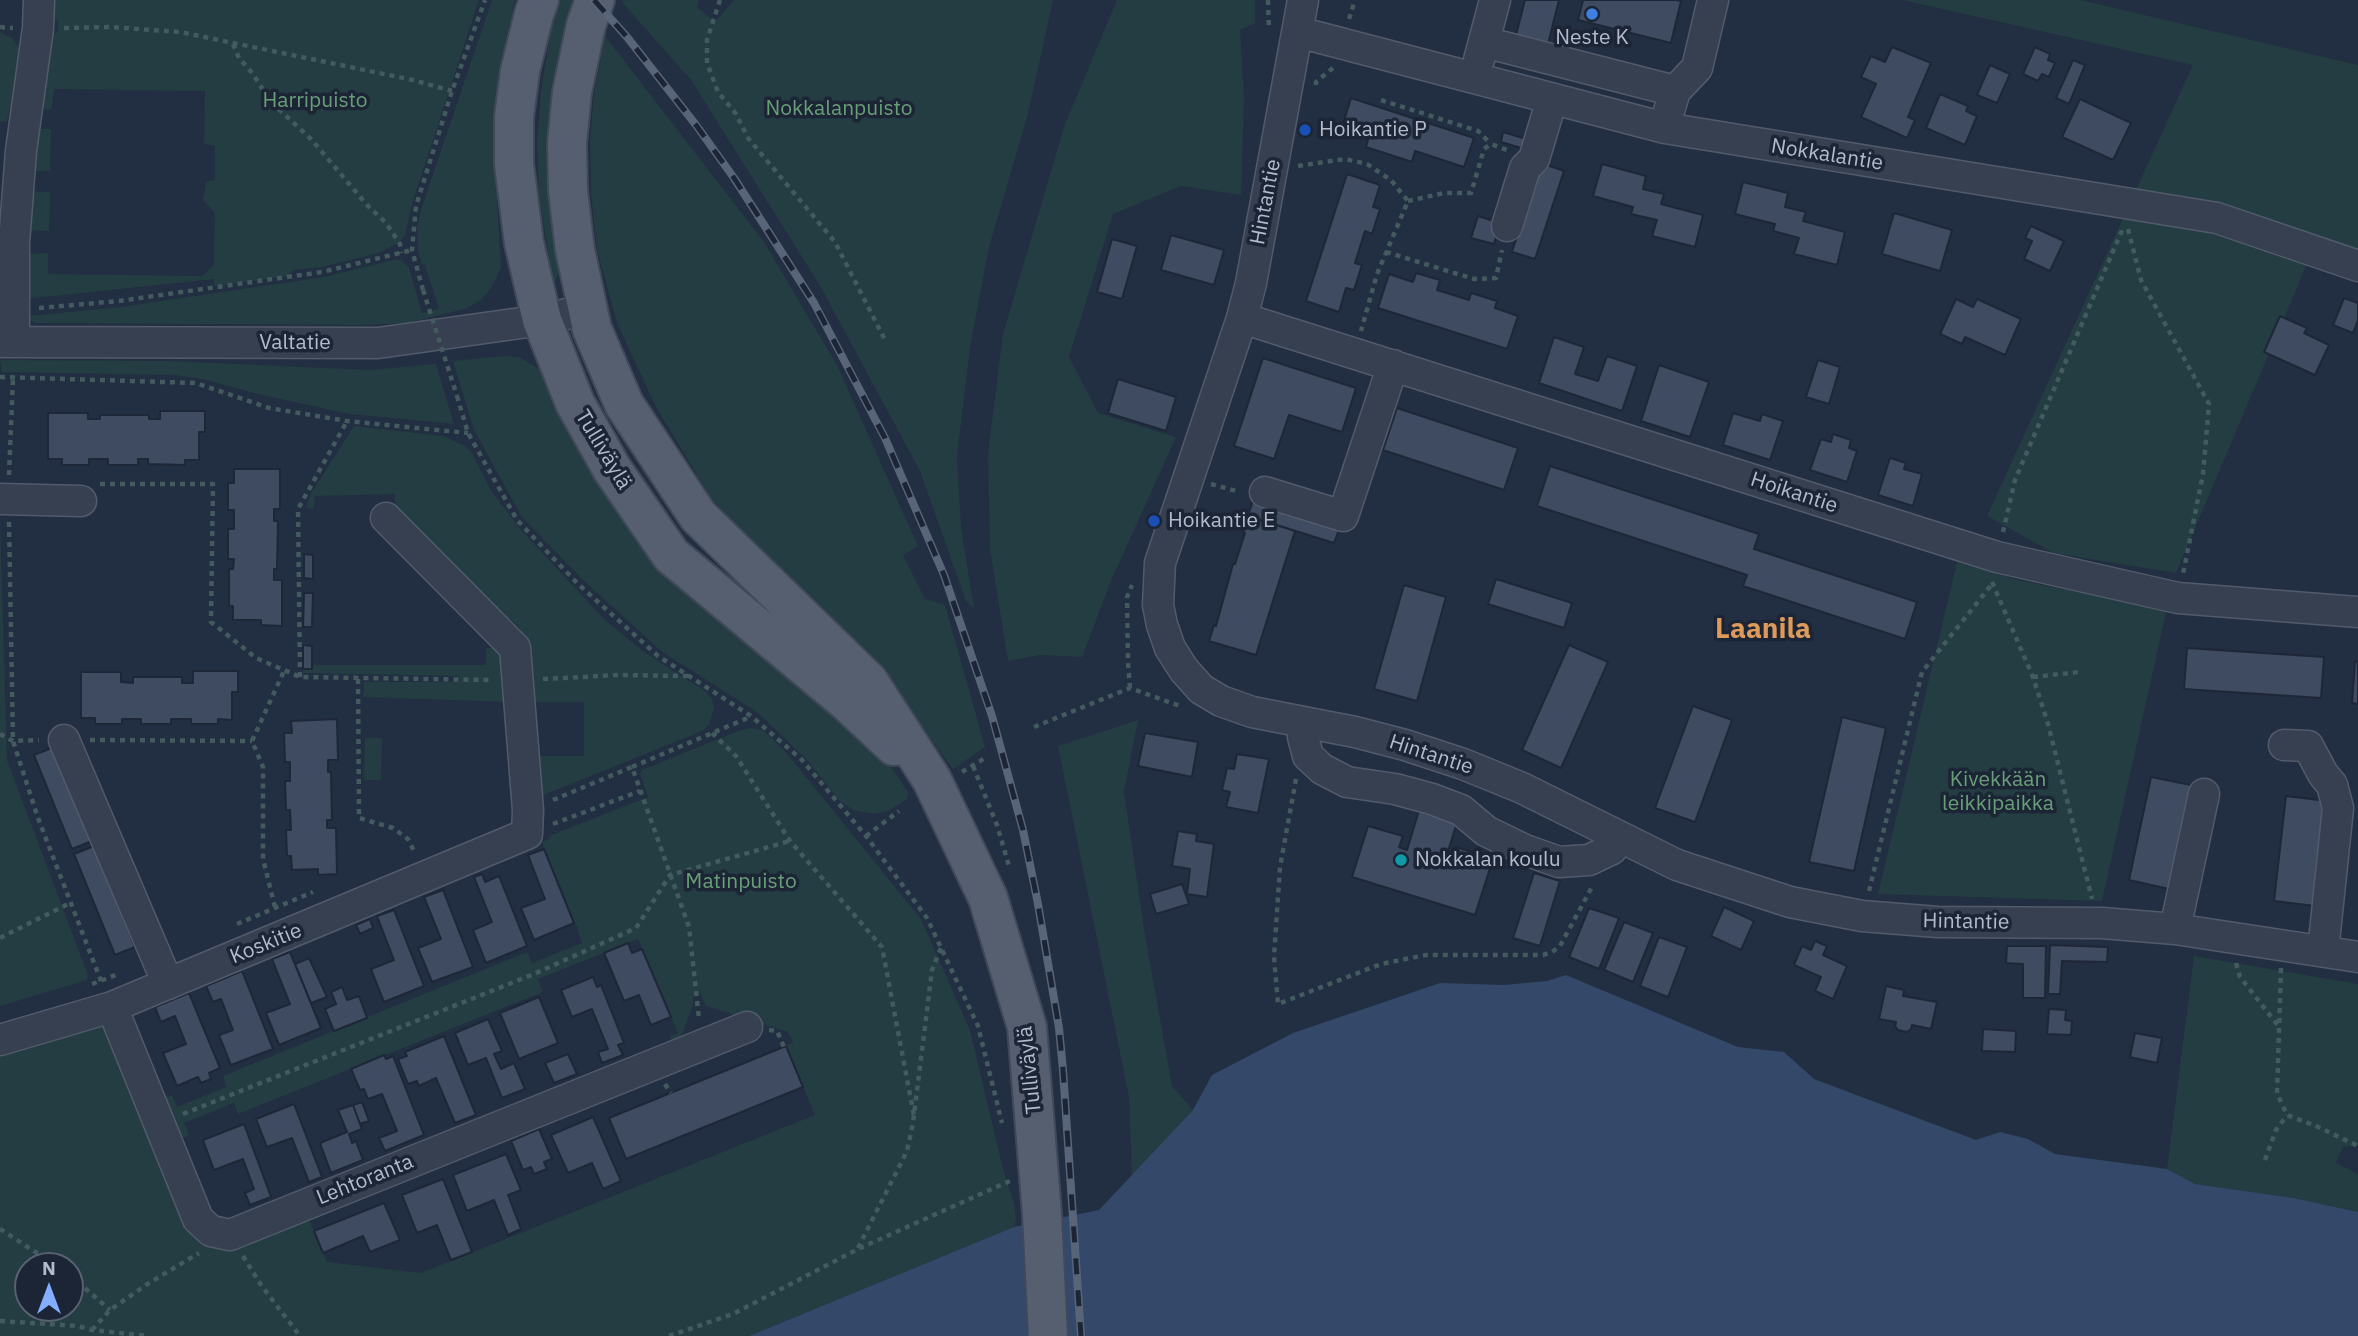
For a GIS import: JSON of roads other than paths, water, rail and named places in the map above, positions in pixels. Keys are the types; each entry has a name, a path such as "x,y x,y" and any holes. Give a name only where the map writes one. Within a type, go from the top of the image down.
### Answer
{"main road":[{"name":"Tulliväylä","path":"539,0 520,71 514,117 514,164 524,243 542,320 575,403 612,470 671,555 846,702 947,776"},
{"name":"Tulliväylä","path":"595,0 586,25 572,92 567,143 569,203 575,250 592,329 624,404 698,516 869,682 947,776 1027,1027 1030,1202 1048,1336"}],"street":[{"name":"Hintantie","path":"1303,0 1242,318 1160,563 1158,605 1170,648 1184,670 1202,689 1221,702 1304,729 1405,745 1463,764 1522,788 1616,844 1790,902 1862,916 1938,922 2102,923 2175,929 2358,957"},
{"path":"1474,79 1495,0"},
{"path":"1665,128 1675,92 1697,68 1713,0"},
{"path":"7,342 12,309 21,150 39,14"},
{"name":"Nokkalantie","path":"1298,32 1665,128 2217,218 2358,266"},
{"path":"1484,42 1675,92"},
{"path":"1507,226 1525,168 1534,159 1552,99"},
{"name":"Valtatie","path":"7,342 378,343 542,320 587,309"},
{"name":"Hoikantie","path":"1242,318 1394,365 1994,571 2178,598 2358,612"},
{"path":"1265,492 1343,516 1394,365"},
{"path":"4,500 81,501"},
{"name":"Koskitie","path":"0,1040 112,1007 527,834 528,810 515,648 386,518"},
{"path":"1304,729 1308,756 1322,769 1348,782 1395,789 1461,810 1486,831 1525,850 1559,862 1588,860 1616,844"},
{"path":"64,740 168,984"},
{"path":"2284,745 2308,746 2332,785 2339,808 2323,951"},
{"path":"2175,929 2204,794"},
{"name":"Lehtoranta","path":"112,1007 198,1219 211,1231 230,1235 747,1027"}],"water":[{"path":"1566,975 1738,1047 1784,1052 1814,1079 1976,1140 2000,1132 2028,1139 2055,1154 2167,1169 2195,1184 2294,1198 2358,1212 2358,1336 749,1336 1014,1227 1099,1210 1193,1110 1212,1075 1293,1033 1440,983 1504,985 1547,981"}],"railway":[{"path":"594,0 627,37 696,125 734,178 814,303 885,438 944,575 992,716 1023,830 1038,904 1059,1028 1081,1336"}],"place":[{"name":"Neste K","path":"1592,14"},
{"name":"Hoikantie P","path":"1305,130"},
{"name":"Hoikantie E","path":"1154,521"},
{"name":"Nokkalan koulu","path":"1401,860"}],"district":[{"name":"Laanila","path":"1763,630"}],"park label":[{"name":"Harripuisto","path":"315,101"},
{"name":"Nokkalanpuisto","path":"839,109"},
{"name":"Kivekkään leikkipaikka","path":"1998,792"},
{"name":"Matinpuisto","path":"741,882"}]}
